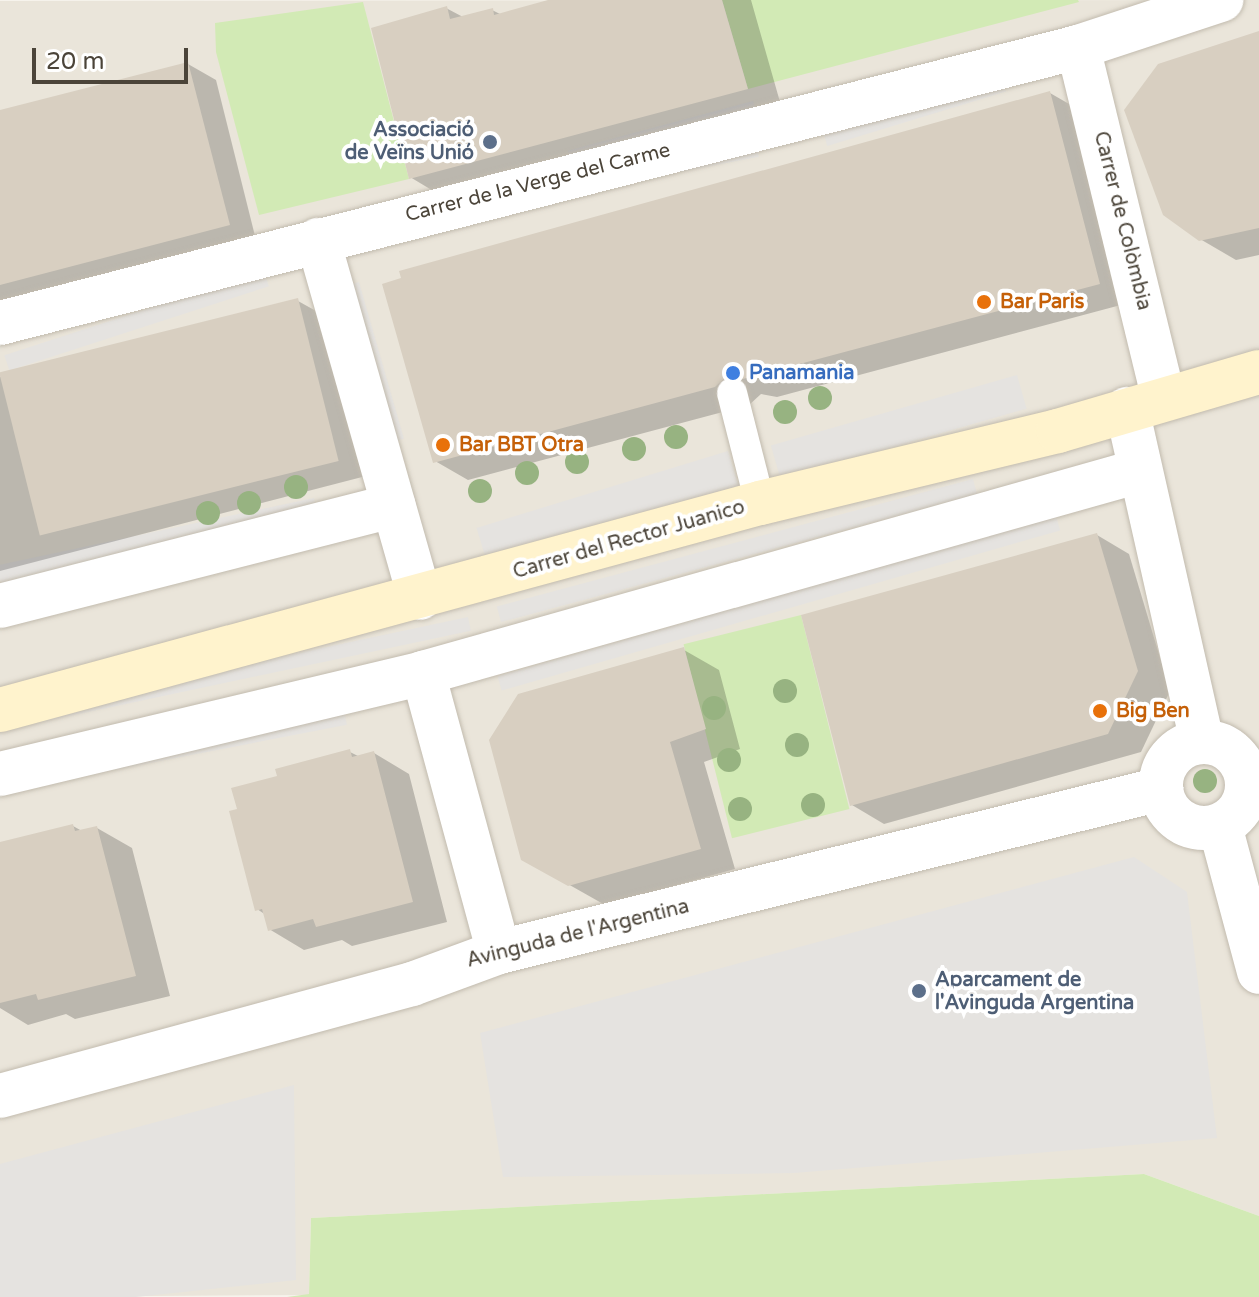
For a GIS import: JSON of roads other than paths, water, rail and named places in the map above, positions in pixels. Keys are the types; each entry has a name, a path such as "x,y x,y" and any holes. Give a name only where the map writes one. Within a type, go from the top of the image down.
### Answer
{"main road":[{"name":"Carrer del Rector Juanico","path":"0,710 760,503 1058,431 1145,402 1259,372"}],"street":[{"name":"Carrer de la Verge del Carme","path":"0,323 1078,47 1221,0"},
{"name":"Carrer de Colòmbia","path":"1078,47 1145,402 1139,471 1232,749"},
{"path":"318,240 420,598"},
{"path":"0,774 423,673 1139,471"},
{"path":"0,606 393,506"},
{"path":"423,673 499,952"},
{"path":"1232,749 1248,779 1242,807 1220,826 1181,822 1171,813 1161,789 1173,754 1232,749"},
{"name":"Avinguda de l'Argentina","path":"0,1096 398,989 499,952 1161,789"},
{"path":"1220,826 1259,972"}],"lane":[{"path":"732,393 760,503"}],"place":[{"name":"Associació de Veïns Unió","path":"490,142"},
{"name":"Bar Paris","path":"984,302"},
{"name":"Panamania","path":"733,373"},
{"name":"Bar BBT Otra","path":"443,445"},
{"name":"Big Ben","path":"1100,711"},
{"name":"Aparcament de l'Avinguda Argentina","path":"919,991"}]}
